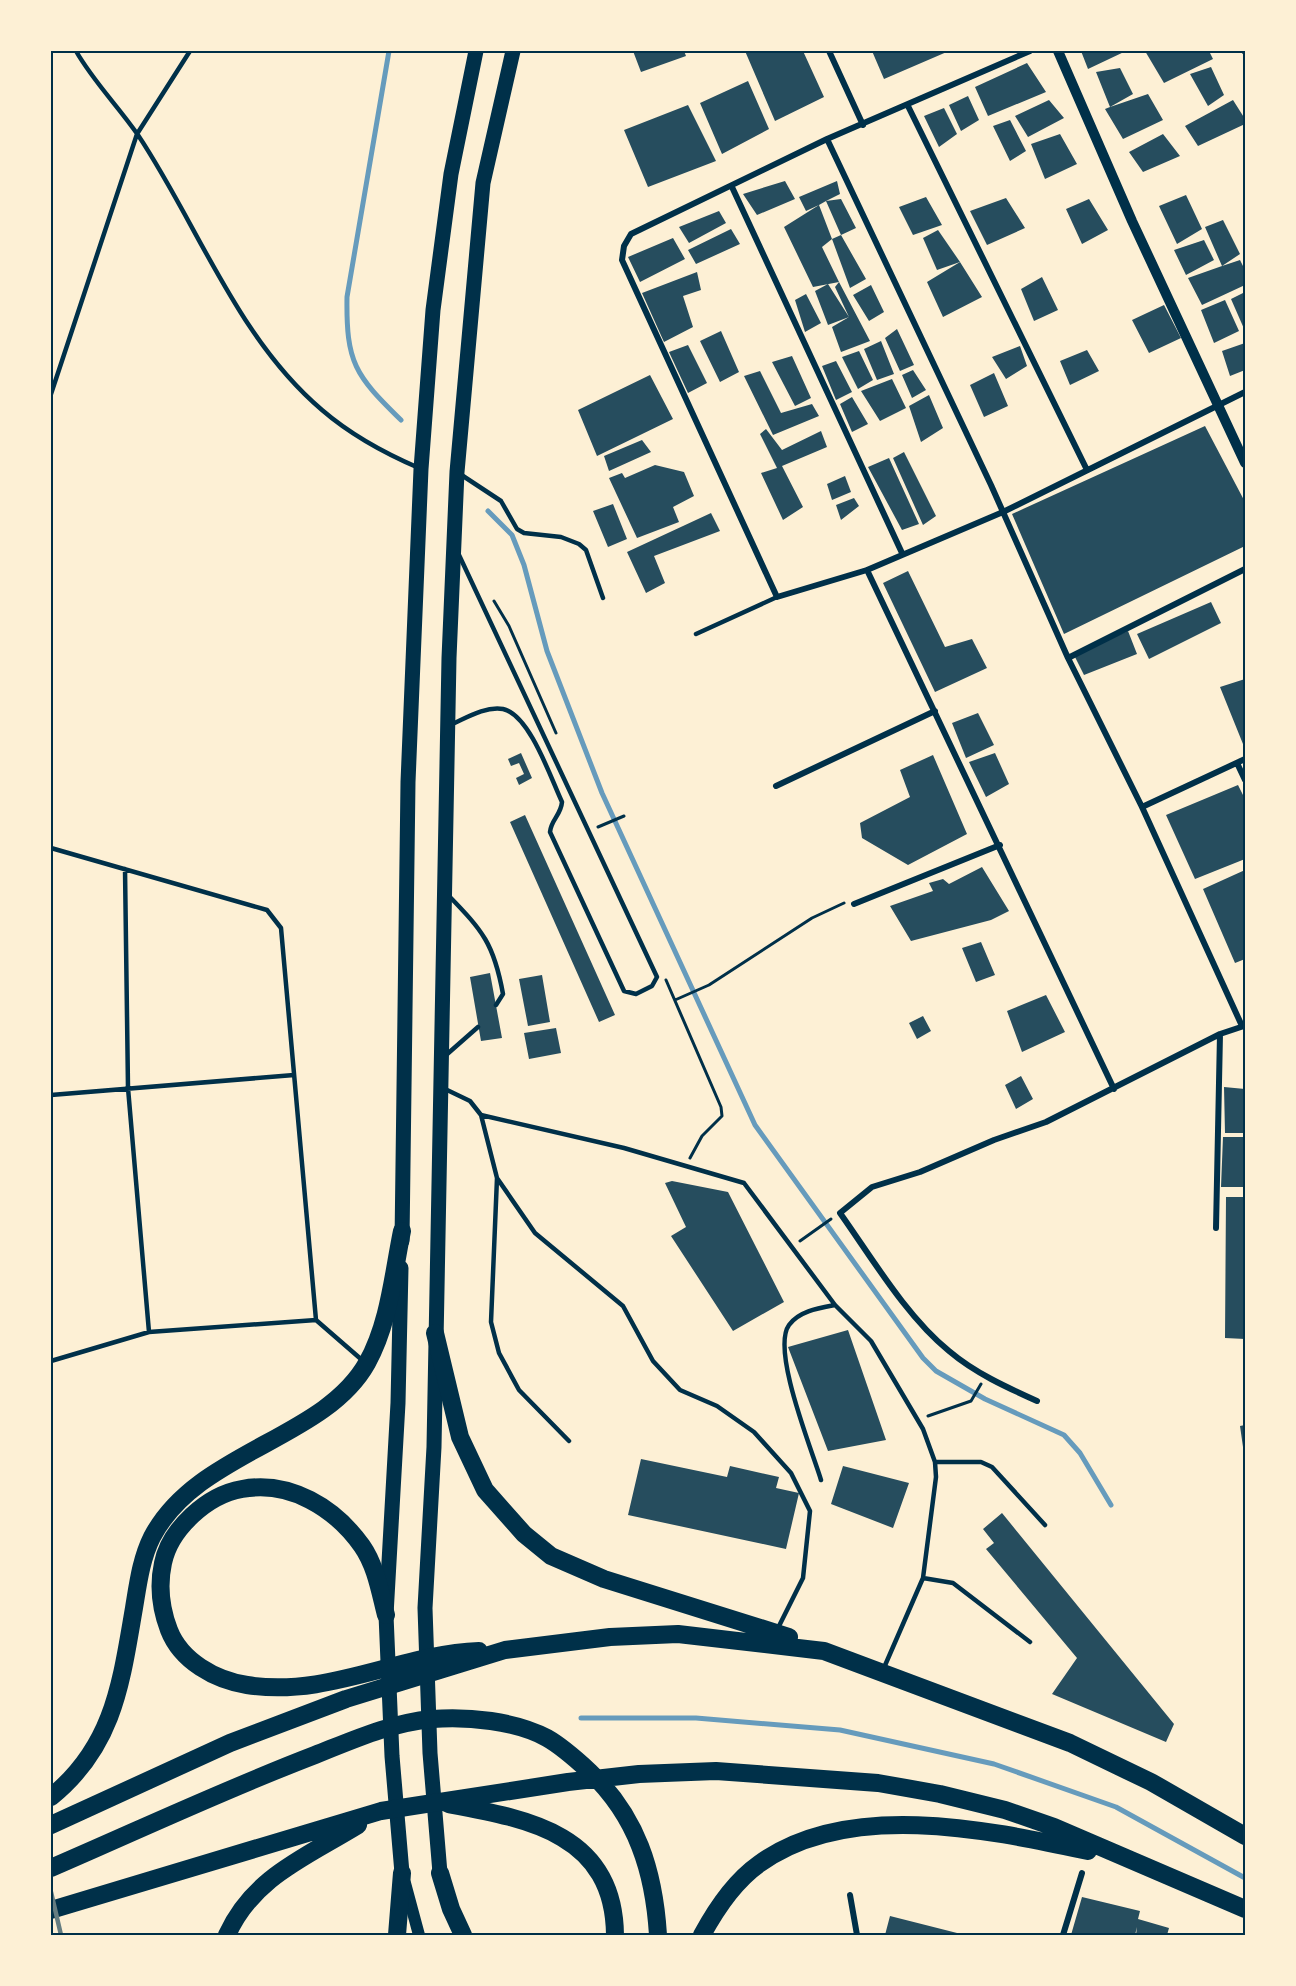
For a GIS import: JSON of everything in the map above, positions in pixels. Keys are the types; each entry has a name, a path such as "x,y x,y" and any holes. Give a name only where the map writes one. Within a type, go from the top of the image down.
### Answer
{"highway":[{"path":"51,1797 86,1763 103,1736 115,1704 141,1564 152,1537 171,1510 197,1485 221,1468 322,1410 351,1385 367,1364 385,1315 402,1232"},
{"path":"435,1333 450,1402 467,1455 485,1490 524,1534 551,1556 603,1579 776,1633 1070,1743 1150,1782 1245,1836"},
{"path":"386,1615 372,1565 363,1547 330,1511 312,1500 285,1491 241,1489 215,1498 194,1514 177,1533 163,1562 160,1593 164,1617 175,1643 194,1663 221,1678 244,1685 280,1689 313,1685 455,1652 505,1650 600,1638 678,1634 824,1651"},
{"path":"51,1825 230,1743 325,1707 505,1650"},
{"path":"51,1868 285,1766 382,1729 434,1719 472,1720 512,1725 547,1738 576,1760 619,1803 630,1820 645,1856 652,1880 658,1935"},
{"path":"51,1910 381,1811 568,1782 639,1774 716,1771 878,1783 940,1794 1005,1810 1054,1827 1245,1909"},
{"path":"431,1802 497,1813 531,1823 557,1833 574,1845 589,1858 603,1876 615,1916 615,1935"},
{"path":"227,1935 247,1901 266,1880 381,1811"},
{"path":"702,1935 733,1889 758,1865 784,1848 829,1834 857,1829 942,1826 987,1830 1118,1854"},
{"path":"440,1872 451,1909 463,1935"},
{"path":"397,1935 402,1873"}],"main road":[{"path":"419,1935 402,1873 391,1745 386,1615 397,1415 402,1232 408,782 421,469 433,310 451,174 476,51"},
{"path":"452,1935 440,1872 430,1754 425,1608 434,1448 443,890 448,726 457,472 483,183 513,51"}],"street":[{"path":"829,51 863,125"},
{"path":"1030,51 908,106 826,139 732,187 631,234 624,246 622,260 777,597 867,570 902,553 1003,512 1245,392"},
{"path":"1058,51 1132,221 1245,463"},
{"path":"908,106 1087,470"},
{"path":"826,139 1003,512 1068,658 1142,807 1244,1026 1220,1034 1046,1122 994,1140 920,1172 872,1187 840,1213 923,1327 949,1351 986,1378 1037,1401"},
{"path":"732,187 902,553"},
{"path":"1068,658 1245,569"},
{"path":"867,570 1000,845 1114,1089"},
{"path":"776,786 935,711"},
{"path":"1142,807 1245,759"},
{"path":"1237,763 1245,780"},
{"path":"854,904 1000,845"},
{"path":"1216,1228 1220,1034"},
{"path":"1063,1935 1082,1873"},
{"path":"850,1895 857,1935"}],"lane":[{"path":"76,51 87,71 137,134 244,317 282,368 321,409 350,431 376,449 421,469"},
{"path":"51,394 137,134 190,51"},
{"path":"457,472 501,501 518,529 524,533 561,537 579,544 586,550 603,598"},
{"path":"448,726 487,710 502,709 514,714 531,734 562,802 561,811 551,823 550,832 624,991 636,994 652,986 657,977 455,547"},
{"path":"696,634 777,597"},
{"path":"51,848 267,910 276,917 281,928 316,1320 367,1364"},
{"path":"125,869 128,1088 149,1332"},
{"path":"443,890 480,928 489,943 498,968 503,994 496,1005"},
{"path":"441,1060 478,1027"},
{"path":"51,1095 294,1075"},
{"path":"441,1087 470,1101 481,1115 497,1178 491,1322 498,1353 519,1390 569,1441"},
{"path":"481,1115 624,1148 744,1183 835,1305 872,1341 918,1420 935,1462 936,1491 923,1578 882,1672"},
{"path":"497,1178 534,1233 623,1306 653,1361 680,1390 717,1406 754,1432 790,1473 810,1511 803,1578 776,1633"},
{"path":"821,1480 784,1364 783,1343 789,1325 808,1311 835,1305"},
{"path":"51,1361 149,1332 316,1320"},
{"path":"935,1462 981,1461 992,1467 1045,1525"},
{"path":"923,1578 953,1583 1030,1642"}],"path":[{"path":"598,827 622,816"},
{"path":"675,1000 709,985 837,904 854,904"},
{"path":"793,1246 835,1216"},
{"path":"918,1420 971,1401 980,1385"}],"building":[{"path":"633,51 684,51 686,56 641,72"},
{"path":"745,51 803,51 824,97 775,121"},
{"path":"872,51 949,51 884,79"},
{"path":"1081,51 1126,51 1088,69"},
{"path":"1145,51 1209,51 1213,59 1164,83"},
{"path":"1027,63 1046,92 988,116 975,87"},
{"path":"1211,67 1224,95 1208,106 1190,74"},
{"path":"1120,68 1133,94 1110,107 1096,72"},
{"path":"748,81 769,129 722,154 700,103"},
{"path":"1148,94 1163,120 1123,139 1105,109"},
{"path":"968,96 979,120 961,131 949,105"},
{"path":"1049,100 1064,118 1028,137 1015,116"},
{"path":"1233,100 1245,119 1245,124 1198,146 1185,126"},
{"path":"688,105 716,161 648,187 624,130"},
{"path":"944,108 957,134 939,147 924,116"},
{"path":"1010,120 1026,151 1010,161 993,126"},
{"path":"1060,134 1077,164 1045,179 1031,144"},
{"path":"1163,134 1180,156 1143,172 1129,152"},
{"path":"785,181 795,199 757,215 743,194"},
{"path":"837,181 840,194 806,211 799,197"},
{"path":"1186,195 1202,229 1177,244 1159,206"},
{"path":"926,197 942,225 913,235 899,207"},
{"path":"1006,198 1025,228 987,245 970,211"},
{"path":"841,199 856,228 841,235 826,201"},
{"path":"1089,199 1108,230 1082,244 1066,209"},
{"path":"819,205 832,239 822,247 839,282 813,287 784,227"},
{"path":"719,211 726,223 689,243 679,227"},
{"path":"1223,220 1240,254 1222,266 1205,227"},
{"path":"731,229 740,244 696,264 688,250"},
{"path":"938,230 960,262 937,270 923,238"},
{"path":"841,235 866,279 850,288 832,239"},
{"path":"673,238 685,259 640,282 628,257"},
{"path":"1204,240 1214,260 1186,275 1174,250"},
{"path":"1240,260 1245,270 1245,285 1202,305 1188,278"},
{"path":"960,262 982,297 943,317 927,282"},
{"path":"697,272 701,290 683,296 693,327 664,342 642,293"},
{"path":"1042,277 1058,310 1034,321 1021,289"},
{"path":"839,282 870,341 841,352 832,327 849,317 835,287"},
{"path":"828,284 849,317 828,325 815,291"},
{"path":"871,285 884,312 869,321 853,295"},
{"path":"1245,292 1245,331 1231,299"},
{"path":"806,294 821,323 805,332 795,300"},
{"path":"1225,300 1239,331 1214,343 1201,310"},
{"path":"1164,305 1181,338 1149,353 1132,320"},
{"path":"897,329 914,365 900,371 885,338"},
{"path":"721,331 739,372 720,382 700,341"},
{"path":"881,341 894,374 877,380 864,349"},
{"path":"1245,343 1245,370 1230,376 1222,351"},
{"path":"688,345 707,383 688,393 669,352"},
{"path":"1020,346 1027,366 1006,379 992,357"},
{"path":"1087,350 1099,371 1070,385 1060,361"},
{"path":"859,351 873,380 858,389 842,357"},
{"path":"792,356 811,398 795,406 772,362"},
{"path":"836,361 852,392 836,400 822,366"},
{"path":"913,370 926,390 912,398 902,375"},
{"path":"760,371 781,413 812,404 819,416 773,435 744,376"},
{"path":"994,373 1008,406 984,417 970,385"},
{"path":"650,375 673,419 597,456 578,410"},
{"path":"892,379 906,408 880,421 861,391"},
{"path":"929,395 943,428 921,442 909,406"},
{"path":"852,397 868,424 852,432 840,404"},
{"path":"1205,426 1245,502 1245,546 1064,634 1012,514"},
{"path":"766,429 782,450 821,431 827,447 782,466 803,507 783,520 761,473 777,468 760,434"},
{"path":"642,440 651,452 609,471 604,456"},
{"path":"904,452 936,516 923,525 893,458"},
{"path":"889,458 919,524 902,530 868,467"},
{"path":"655,465 684,472 694,496 673,507 679,522 637,538 609,478 622,473 625,478"},
{"path":"845,476 851,492 832,500 827,484"},
{"path":"854,498 859,506 841,520 836,505"},
{"path":"613,504 627,539 608,547 593,511"},
{"path":"711,513 720,531 654,556 665,583 646,593 627,552"},
{"path":"908,571 945,647 972,639 987,668 935,692 883,583"},
{"path":"1211,602 1221,623 1149,659 1137,634"},
{"path":"1128,631 1137,654 1084,675 1074,655"},
{"path":"1245,679 1245,749 1220,687"},
{"path":"978,713 994,745 966,758 952,723"},
{"path":"521,753 532,778 519,785 516,778 524,774 519,763 511,766 508,759"},
{"path":"995,753 1009,784 986,797 969,762"},
{"path":"933,755 967,834 908,865 862,838 860,823 910,797 900,770"},
{"path":"1238,785 1245,799 1245,859 1195,879 1166,815"},
{"path":"525,815 615,1015 599,1022 510,822"},
{"path":"982,867 1009,911 991,920 911,941 890,906 933,891 929,883 943,879 949,884"},
{"path":"1245,870 1245,959 1235,963 1203,889"},
{"path":"981,942 995,975 976,982 962,948"},
{"path":"490,973 502,1038 481,1041 470,977"},
{"path":"542,975 550,1022 528,1026 519,979"},
{"path":"1046,995 1065,1032 1022,1052 1007,1011"},
{"path":"923,1016 931,1031 917,1039 909,1023"},
{"path":"556,1028 561,1053 529,1059 524,1033"},
{"path":"1021,1076 1033,1099 1016,1109 1005,1085"},
{"path":"1224,1087 1245,1089 1245,1133 1225,1133"},
{"path":"1223,1137 1245,1137 1245,1187 1221,1187"},
{"path":"672,1181 728,1192 784,1302 733,1331 671,1236 686,1227 665,1183"},
{"path":"1226,1197 1245,1197 1245,1339 1225,1338"},
{"path":"848,1330 886,1440 828,1451 788,1347"},
{"path":"1245,1425 1245,1447 1243,1447 1240,1426"},
{"path":"641,1459 727,1477 730,1466 779,1477 776,1488 799,1493 786,1549 628,1515"},
{"path":"843,1466 909,1483 893,1528 831,1504"},
{"path":"1002,1513 1174,1724 1166,1742 1052,1694 1077,1658 986,1549 994,1543 983,1529"},
{"path":"1082,1897 1140,1911 1138,1919 1169,1928 1167,1935 1136,1935 1137,1927 1135,1935 1071,1935"},
{"path":"890,1916 961,1934 961,1935 885,1935"}],"waterway":[{"path":"389,51 347,297 347,319 356,366 363,379 401,420"},
{"path":"488,511 512,535 524,565 547,651 602,793 755,1125 923,1358 936,1371 985,1399 1064,1435 1080,1453 1111,1505"},
{"path":"581,1718 696,1718 840,1730 994,1764 1116,1807 1245,1878"}],"railway":[{"path":"51,1892 61,1935"}]}
